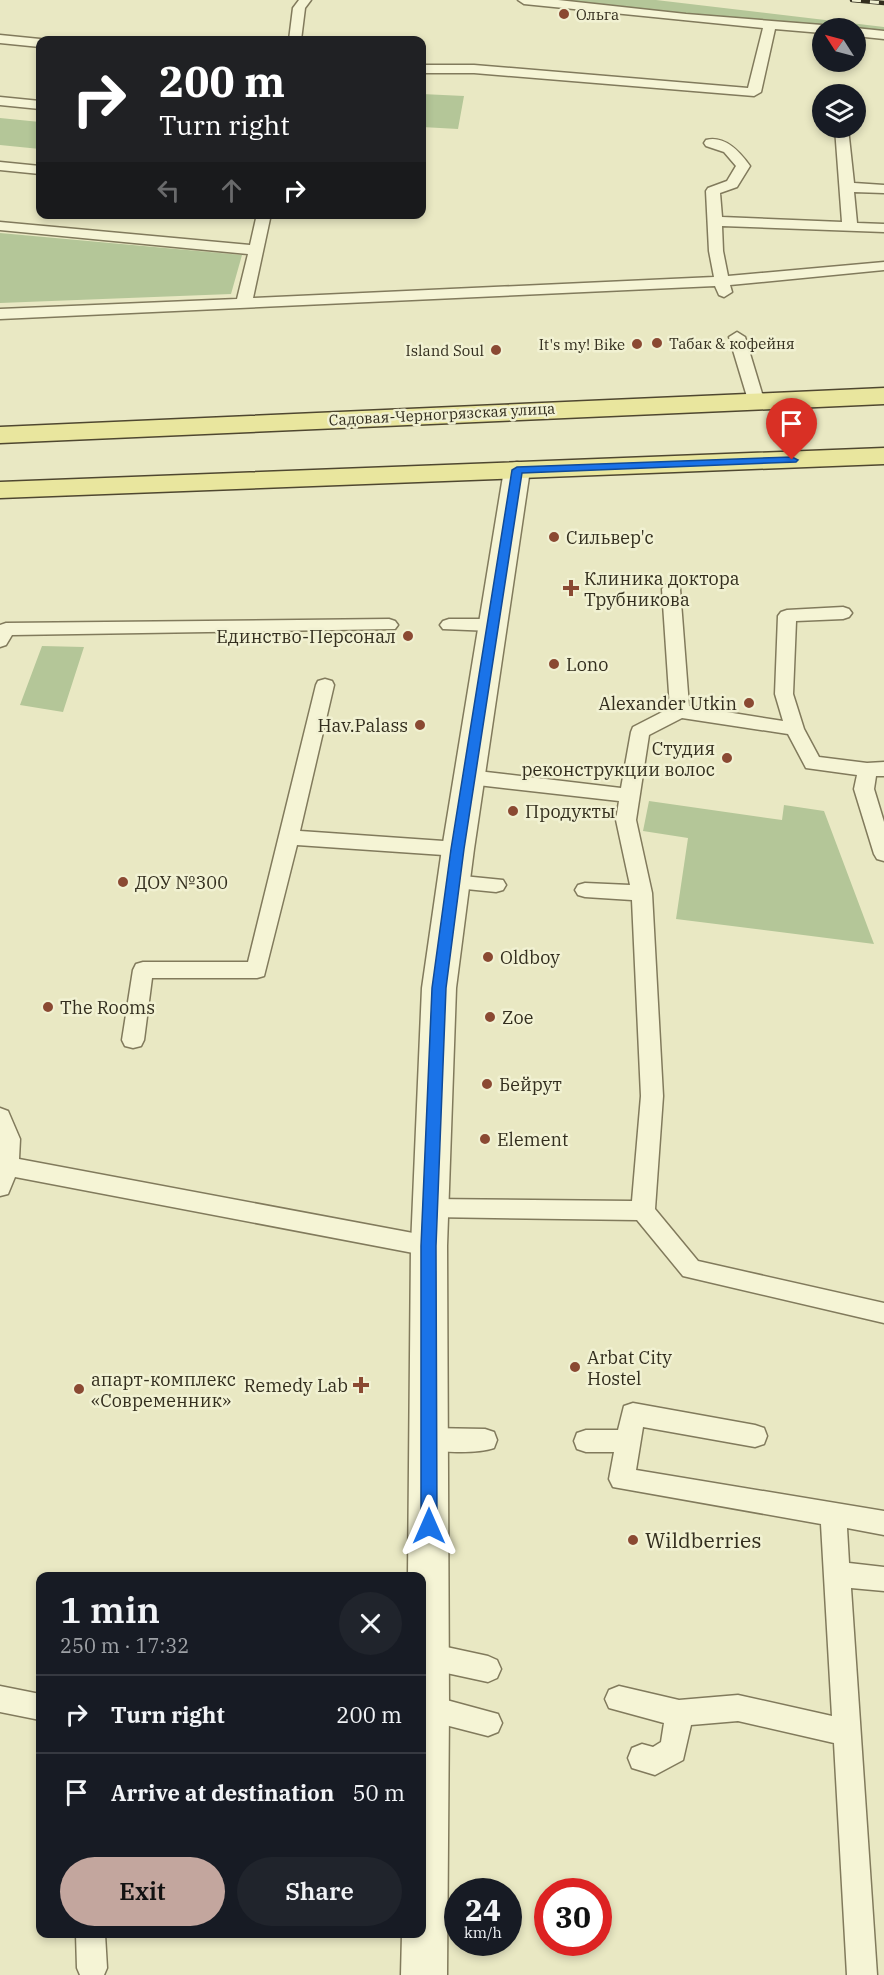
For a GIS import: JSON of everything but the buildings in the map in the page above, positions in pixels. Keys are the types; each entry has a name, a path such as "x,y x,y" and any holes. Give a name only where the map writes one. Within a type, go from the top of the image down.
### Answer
{"main road":[{"name":"Садовая-Черногрязская улица","path":"0,435 884,396"},
{"path":"0,490 884,456"}],"street":[{"path":"426,1757 429,1246 439,988 517,470"},
{"path":"424,1938 424,1975"}],"lane":[{"path":"296,36 299,8 305,0"},
{"path":"524,0 812,28"},
{"path":"426,69 474,69 754,92 770,25"},
{"path":"866,33 884,35"},
{"path":"0,39 36,43"},
{"path":"0,101 36,105"},
{"path":"842,138 850,226"},
{"path":"711,143 729,149 743,166 732,184 713,191 722,287"},
{"path":"0,166 36,170"},
{"path":"847,187 884,189"},
{"path":"244,303 263,219"},
{"path":"714,220 884,228"},
{"path":"0,226 256,250"},
{"path":"0,314 244,303 722,287 884,266"},
{"path":"737,337 756,400"},
{"path":"671,589 680,711"},
{"path":"843,613 787,616 784,694 795,729 813,763 876,770 864,789 884,854"},
{"path":"0,641 6,629 389,625"},
{"path":"449,625 492,625"},
{"path":"133,1040 143,970 257,970 325,686"},
{"path":"795,729 680,711 640,732 626,820 642,893 652,1096 643,1211 691,1269 884,1313"},
{"path":"469,777 630,795"},
{"path":"289,837 456,865 496,885"},
{"path":"585,890 642,893"},
{"path":"0,1117 9,1139 4,1177 429,1246"},
{"path":"430,1208 643,1211"},
{"path":"755,1436 633,1414 622,1479 884,1523"},
{"path":"429,1439 485,1440"},
{"path":"586,1441 628,1441"},
{"path":"833,1514 862,1975"},
{"path":"837,1574 884,1580"},
{"path":"428,1656 488,1669"},
{"path":"0,1699 36,1706"},
{"path":"619,1699 679,1713 738,1708 846,1732"},
{"path":"428,1708 488,1722"},
{"path":"642,1758 655,1761 673,1750 679,1713"},
{"path":"91,1938 92,1968"}],"green space":[{"path":"565,0 656,0 812,18 812,26"},
{"path":"866,25 884,27 884,32 866,30"},
{"path":"426,94 464,96 458,129 426,127"},
{"path":"0,118 36,122 36,149 0,145"},
{"path":"0,233 242,255 231,294 0,303"},
{"path":"42,646 84,647 63,712 20,705"},
{"path":"649,801 782,820 784,805 824,811 874,944 676,919 688,838 643,831"}],"railway":[{"path":"852,0 884,3"}],"place":[{"name":"Ольга","path":"564,14"},
{"name":"Табак & кофейня","path":"657,343"},
{"name":"It's my! Bike","path":"637,344"},
{"name":"Island Soul","path":"496,350"},
{"name":"Сильвер'с","path":"554,537"},
{"name":"Клиника доктора Трубникова","path":"571,588"},
{"name":"Единство-Персонал","path":"408,636"},
{"name":"Lono","path":"554,664"},
{"name":"Alexander Utkin","path":"749,703"},
{"name":"Hav.Palass","path":"420,725"},
{"name":"Студия реконструкции волос","path":"727,758"},
{"name":"Продукты","path":"513,811"},
{"name":"ДОУ №300","path":"123,882"},
{"name":"Oldboy","path":"488,957"},
{"name":"The Rooms","path":"48,1007"},
{"name":"Zoe","path":"490,1017"},
{"name":"Бейрут","path":"487,1084"},
{"name":"Element","path":"485,1139"},
{"name":"Arbat City Hostel","path":"575,1367"},
{"name":"Remedy Lab","path":"361,1385"},
{"name":"апарт-комплекс «Современник»","path":"79,1389"},
{"name":"Wildberries","path":"633,1540"}],"route":[{"path":"429,1526 429,1246 439,988 458,849 517,470 792,460"}]}
